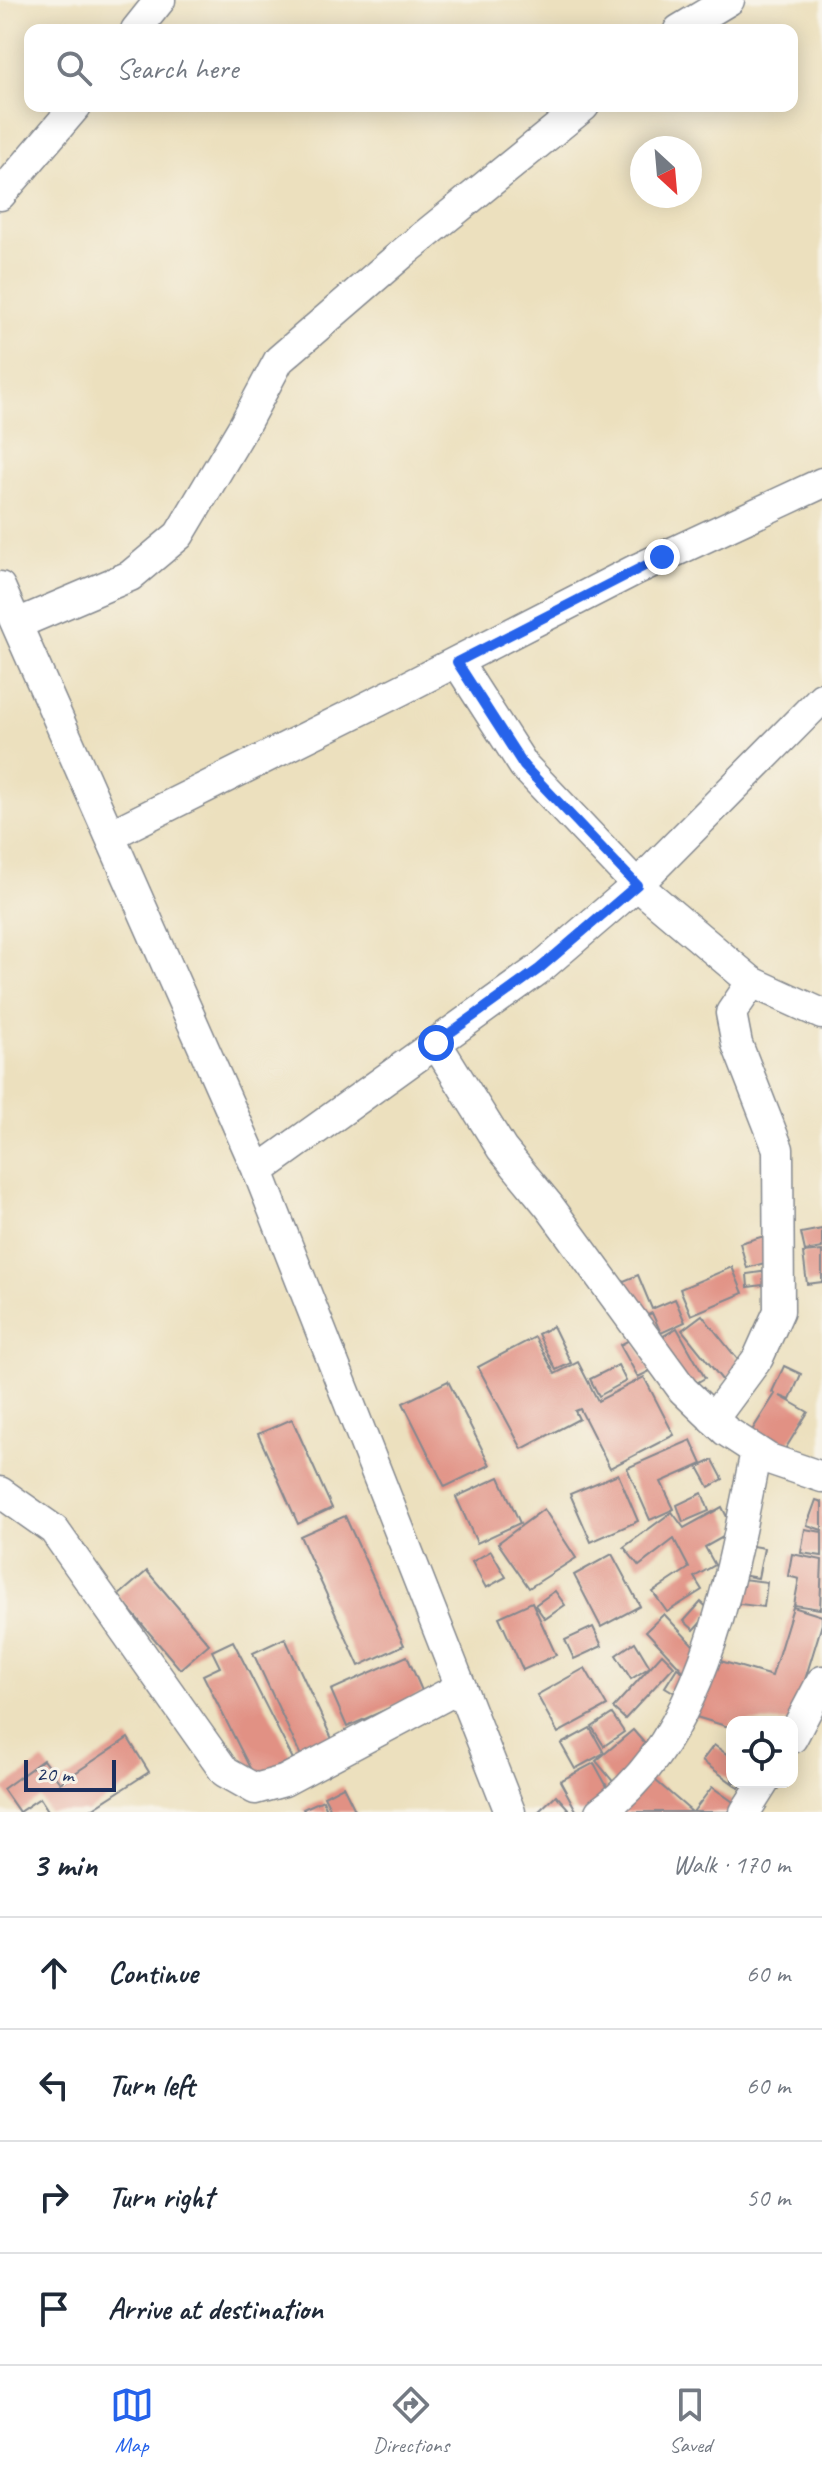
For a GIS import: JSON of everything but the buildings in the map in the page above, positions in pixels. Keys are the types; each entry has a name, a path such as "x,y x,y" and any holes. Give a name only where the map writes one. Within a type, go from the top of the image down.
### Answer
{"street":[{"path":"141,24 160,0"},
{"path":"689,24 729,0"},
{"path":"0,195 71,112"},
{"path":"17,624 130,576 179,535 279,360 403,253 577,112"},
{"path":"110,835 635,570 822,483"},
{"path":"0,587 258,1171 510,1812"},
{"path":"457,662 524,766 637,885 752,982 822,1014"},
{"path":"258,1171 539,969 637,885 822,698"},
{"path":"713,1419 758,1358 779,1311 778,1149 737,1044 731,1013 752,982"},
{"path":"436,1043 502,1149 549,1206 683,1390 726,1431 756,1451 769,1459 822,1477"},
{"path":"600,1812 619,1799 661,1752 685,1711 732,1571 756,1451"},
{"path":"0,1492 54,1530 225,1772 255,1789 284,1781 461,1687"},
{"path":"798,1727 822,1681"},
{"path":"745,1812 760,1788"}],"route":[{"path":"436,1043 539,969 637,885 524,766 457,662 662,557"}]}
